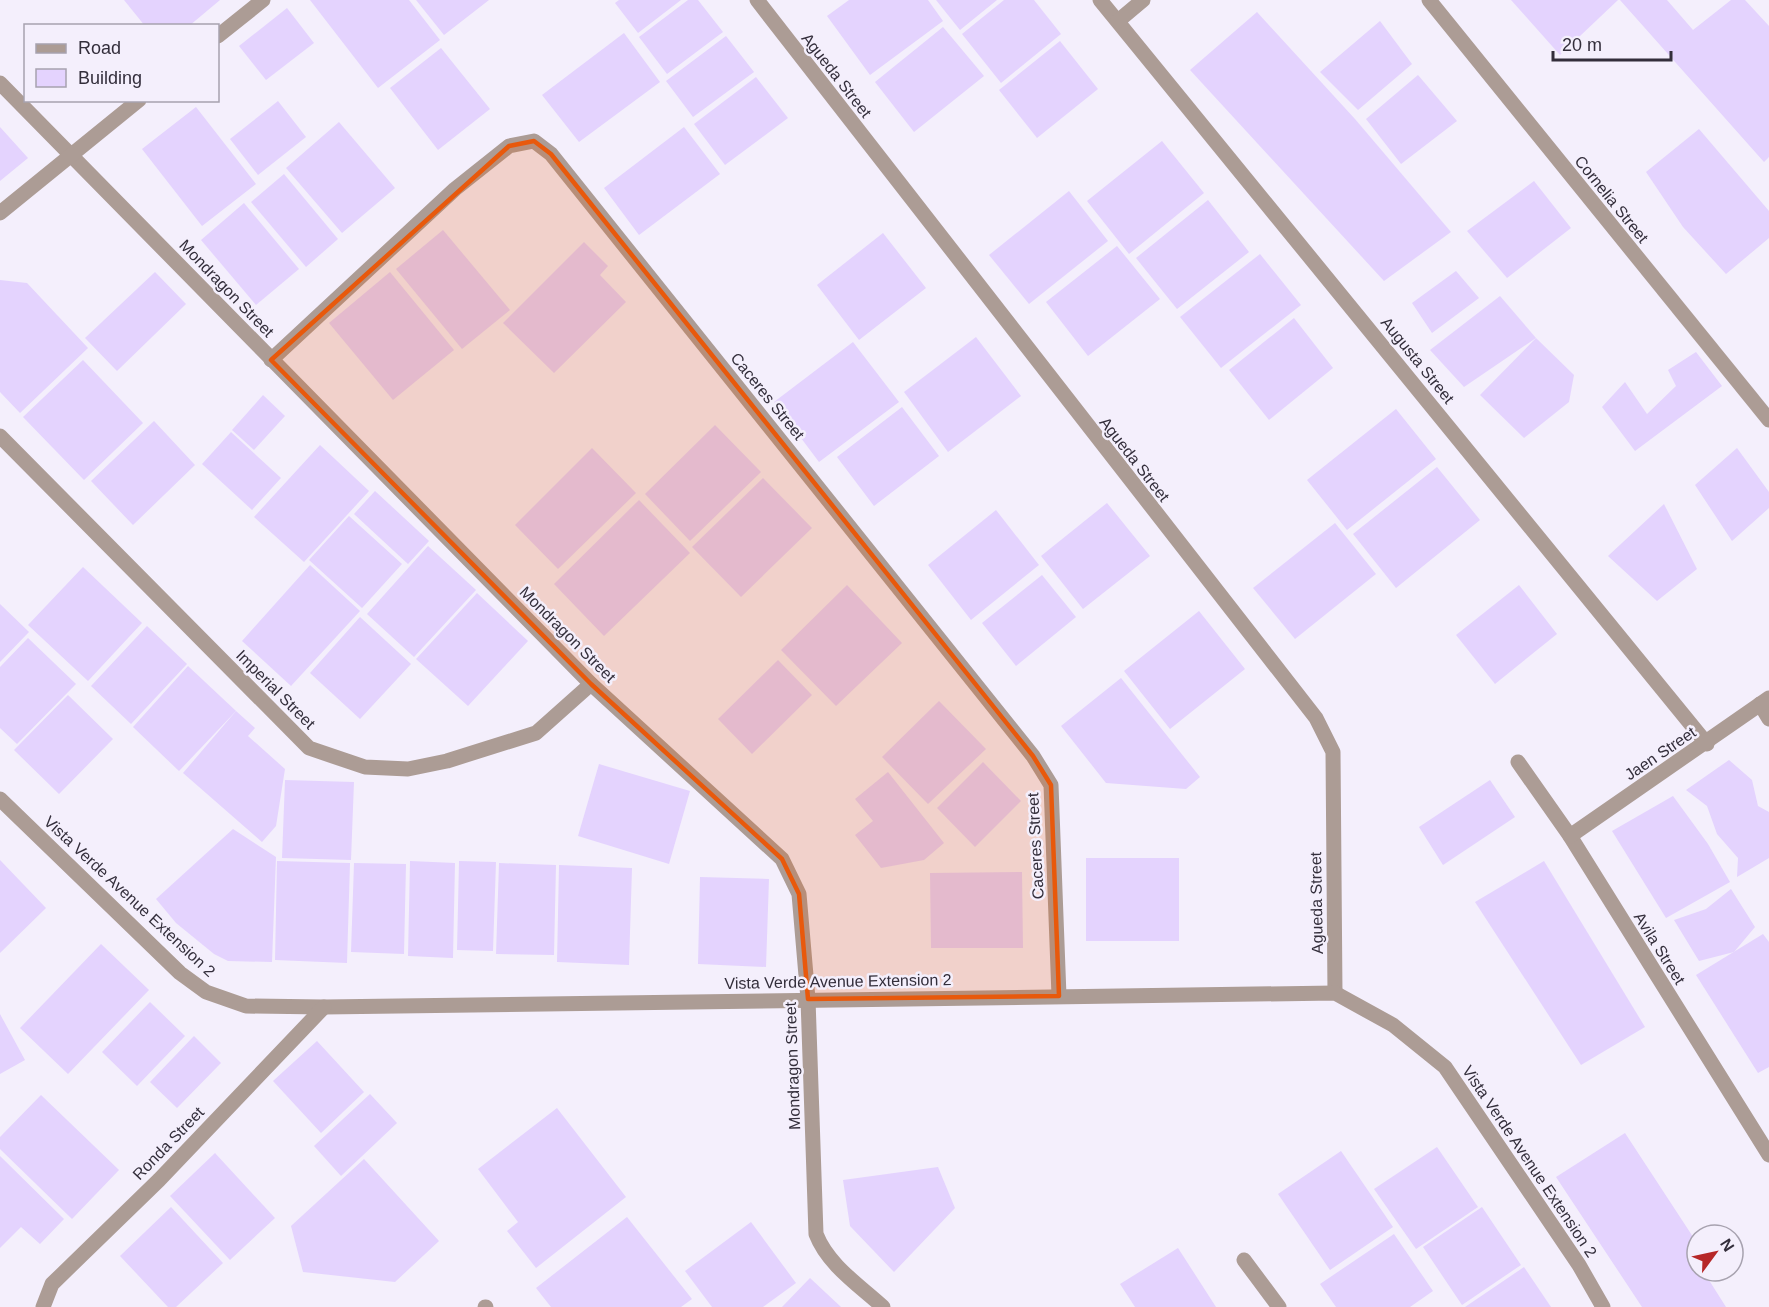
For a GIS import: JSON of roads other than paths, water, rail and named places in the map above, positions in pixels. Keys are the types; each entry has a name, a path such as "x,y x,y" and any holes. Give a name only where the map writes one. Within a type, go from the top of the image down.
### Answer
{"street":[{"path":"219,35 262,0"},
{"name":"Agueda Street","path":"757,0 1316,718 1333,752 1335,993"},
{"name":"Augusta Street","path":"1100,0 1707,744"},
{"path":"1118,21 1143,0"},
{"name":"Cornelia Street","path":"1429,0 1769,420"},
{"name":"Mondragon Street","path":"0,83 591,684 782,859 799,894 808,999 816,1234 822,1249 831,1260 883,1307"},
{"path":"0,213 137,102"},
{"name":"Caceres Street","path":"271,360 455,189 509,146 534,141 551,154 1039,766 1051,785 1059,996"},
{"name":"Imperial Street","path":"0,436 309,748 365,767 408,769 447,761 536,733 591,684"},
{"path":"1764,701 1769,719"},
{"name":"Jaen Street","path":"1570,836 1707,744 1764,701"},
{"name":"Avila Street","path":"1518,762 1570,836 1769,1155"},
{"name":"Vista Verde Avenue Extension 2","path":"0,799 180,973 206,992 246,1006 324,1007 1335,993 1393,1025 1445,1067 1579,1265 1603,1307"},
{"name":"Ronda Street","path":"43,1307 52,1284 159,1180 324,1007"},
{"path":"1244,1260 1279,1307"}]}
